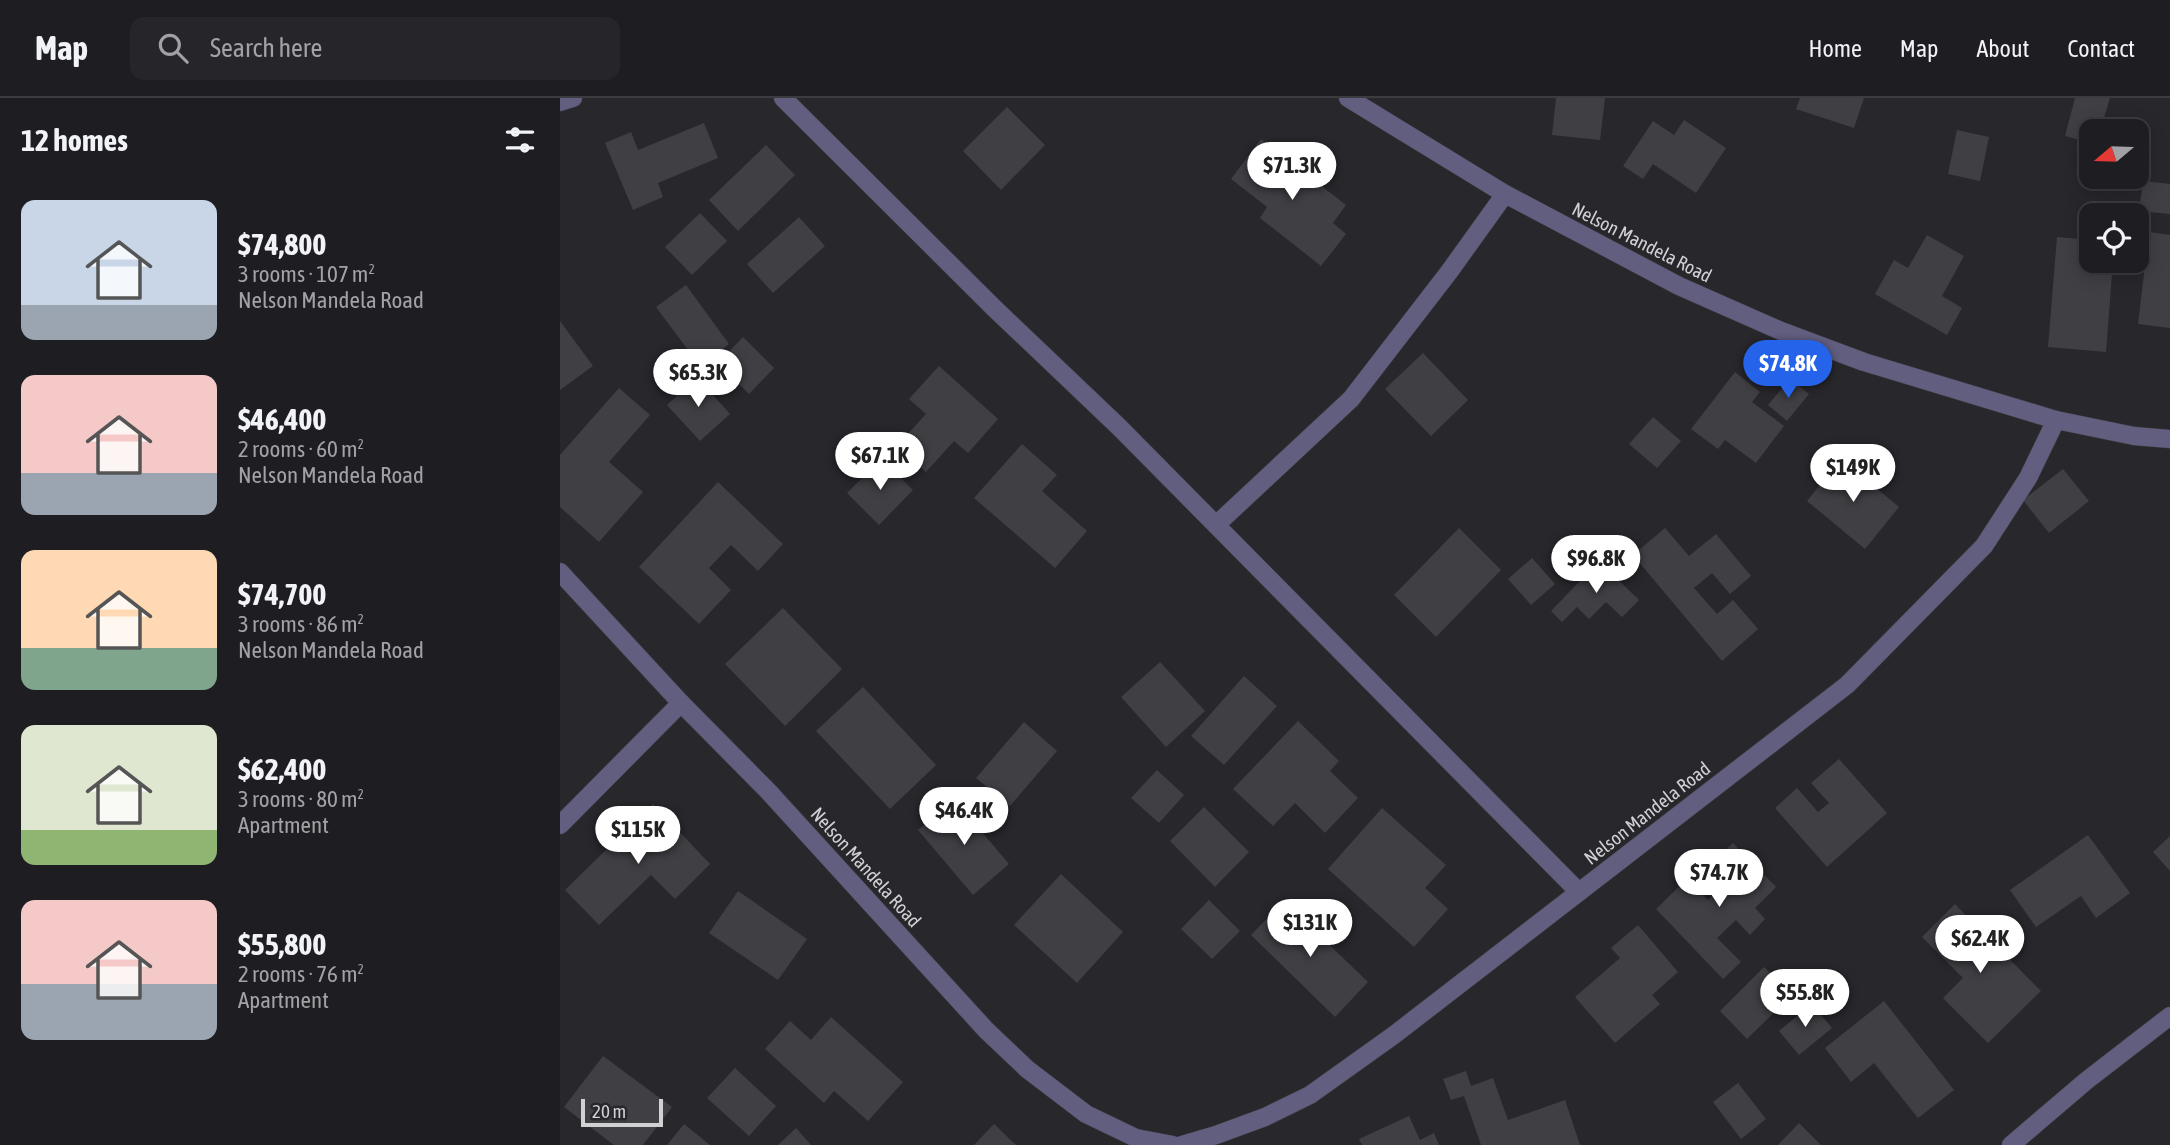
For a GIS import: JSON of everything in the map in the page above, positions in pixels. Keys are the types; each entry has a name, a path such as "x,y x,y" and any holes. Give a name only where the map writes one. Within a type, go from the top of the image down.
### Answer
{"street":[{"path":"560,102 573,98"},
{"path":"783,98 993,307 1119,427 1579,892"},
{"name":"Nelson Mandela Road","path":"1348,98 1505,194 1679,286 1781,331 1864,362 2056,420 2134,436 2170,439"},
{"path":"1216,524 1351,399 1505,194"},
{"name":"Nelson Mandela Road","path":"1182,1145 1265,1117 1310,1095 1394,1035 1847,685 1984,546 2028,478 2056,420"},
{"name":"Nelson Mandela Road","path":"560,572 681,703 768,791 986,1030 1027,1069 1086,1114 1136,1138 1173,1145"},
{"path":"560,825 681,703"},
{"path":"2011,1145 2086,1081 2170,1016"}],"building":[{"path":"1556,98 1605,98 1600,140 1552,135"},
{"path":"1800,98 1864,98 1854,128 1796,109"},
{"path":"2075,98 2110,98 2104,119 2079,119 2079,140 2065,136"},
{"path":"1007,107 1045,145 1001,190 963,151"},
{"path":"1684,120 1726,148 1696,193 1653,164 1643,179 1623,166 1653,121 1674,135"},
{"path":"704,123 718,158 658,183 663,197 633,210 605,143 631,132 638,150"},
{"path":"1957,130 1989,137 1980,181 1948,174"},
{"path":"1261,139 1346,205 1333,223 1346,234 1321,266 1260,218 1267,207 1231,179"},
{"path":"766,145 795,175 738,231 709,200"},
{"path":"2149,182 2170,184 2170,214 2149,212 2149,203 2140,203 2142,189 2149,189"},
{"path":"700,213 727,241 692,275 665,247"},
{"path":"799,217 825,246 773,293 747,264"},
{"path":"2149,232 2170,235 2170,328 2138,324 2144,273 2149,273"},
{"path":"1927,235 1964,256 1942,296 1962,308 1947,335 1875,294 1894,260 1908,268"},
{"path":"2057,237 2079,239 2079,273 2112,273 2106,352 2048,347"},
{"path":"686,285 729,344 700,366 656,307"},
{"path":"560,321 593,366 560,390"},
{"path":"743,337 774,368 749,394 718,363"},
{"path":"1423,353 1468,400 1431,436 1385,389"},
{"path":"939,366 998,419 968,453 954,441 926,472 897,446 926,414 909,399"},
{"path":"1735,372 1760,392 1752,402 1784,426 1756,463 1725,440 1718,449 1691,429"},
{"path":"697,377 730,414 700,441 667,405"},
{"path":"1790,379 1809,394 1787,421 1768,405"},
{"path":"619,388 650,415 609,462 643,492 599,542 560,507 560,455"},
{"path":"1653,417 1681,441 1657,468 1629,444"},
{"path":"1022,444 1057,475 1042,491 1087,531 1055,568 974,498"},
{"path":"881,459 913,490 879,525 847,493"},
{"path":"1841,459 1899,507 1865,549 1807,501"},
{"path":"2063,469 2089,501 2049,533 2023,500"},
{"path":"718,482 783,544 758,571 731,545 709,568 731,590 699,624 639,567"},
{"path":"1459,528 1501,570 1436,637 1394,595"},
{"path":"1665,528 1689,556 1716,534 1751,576 1730,594 1712,573 1694,588 1717,614 1733,600 1758,629 1722,661 1633,555"},
{"path":"1532,558 1555,584 1531,605 1508,579"},
{"path":"1599,561 1639,600 1622,617 1606,602 1589,619 1577,607 1562,622 1551,611"},
{"path":"783,608 842,669 785,726 725,664"},
{"path":"1160,662 1205,711 1166,747 1121,697"},
{"path":"1244,676 1277,706 1224,765 1191,736"},
{"path":"863,687 936,765 890,809 816,731"},
{"path":"1298,721 1339,761 1330,771 1358,798 1325,833 1295,803 1273,826 1233,789"},
{"path":"1024,722 1057,751 1010,806 976,778"},
{"path":"1839,759 1887,813 1827,867 1775,808 1797,788 1818,812 1829,803 1811,783"},
{"path":"1157,770 1184,795 1159,823 1131,798"},
{"path":"954,799 1009,864 973,895 918,830"},
{"path":"653,804 710,864 675,899 651,875 599,925 565,890"},
{"path":"1204,807 1249,852 1215,887 1170,841"},
{"path":"1382,808 1446,865 1425,888 1448,909 1414,947 1328,869"},
{"path":"2088,835 2130,893 2096,918 2081,896 2036,927 2010,890"},
{"path":"2170,836 2170,871 2153,852"},
{"path":"1733,843 1776,887 1755,908 1765,919 1750,935 1736,920 1717,938 1741,962 1723,979 1656,909 1687,879 1708,900 1731,877 1715,860"},
{"path":"1061,874 1123,932 1077,983 1014,925"},
{"path":"738,891 807,939 778,980 709,933"},
{"path":"1209,900 1240,931 1212,959 1181,929"},
{"path":"1284,901 1368,982 1335,1017 1251,935"},
{"path":"1955,904 2041,991 1988,1043 1943,998 1963,978 1922,937"},
{"path":"1638,925 1678,972 1652,995 1660,1004 1615,1043 1575,997 1620,958 1611,948"},
{"path":"1764,967 1792,995 1747,1039 1720,1011"},
{"path":"1884,1001 1954,1090 1918,1118 1874,1063 1851,1082 1825,1048"},
{"path":"1812,1004 1832,1028 1799,1055 1779,1031"},
{"path":"831,1017 903,1082 868,1121 834,1091 824,1103 765,1049 790,1021 811,1040"},
{"path":"603,1056 672,1107 643,1145 614,1145 564,1107"},
{"path":"735,1068 776,1106 749,1136 707,1098"},
{"path":"1466,1071 1471,1086 1493,1078 1508,1120 1565,1100 1580,1145 1481,1145 1464,1096 1451,1100 1443,1079"},
{"path":"1738,1083 1766,1119 1741,1139 1713,1102"},
{"path":"1409,1116 1420,1140 1434,1133 1439,1145 1362,1145 1359,1139"},
{"path":"1799,1123 1821,1145 1778,1145"},
{"path":"684,1124 710,1145 667,1145"},
{"path":"994,1124 1016,1145 974,1145"},
{"path":"796,1128 811,1145 778,1145"}]}
